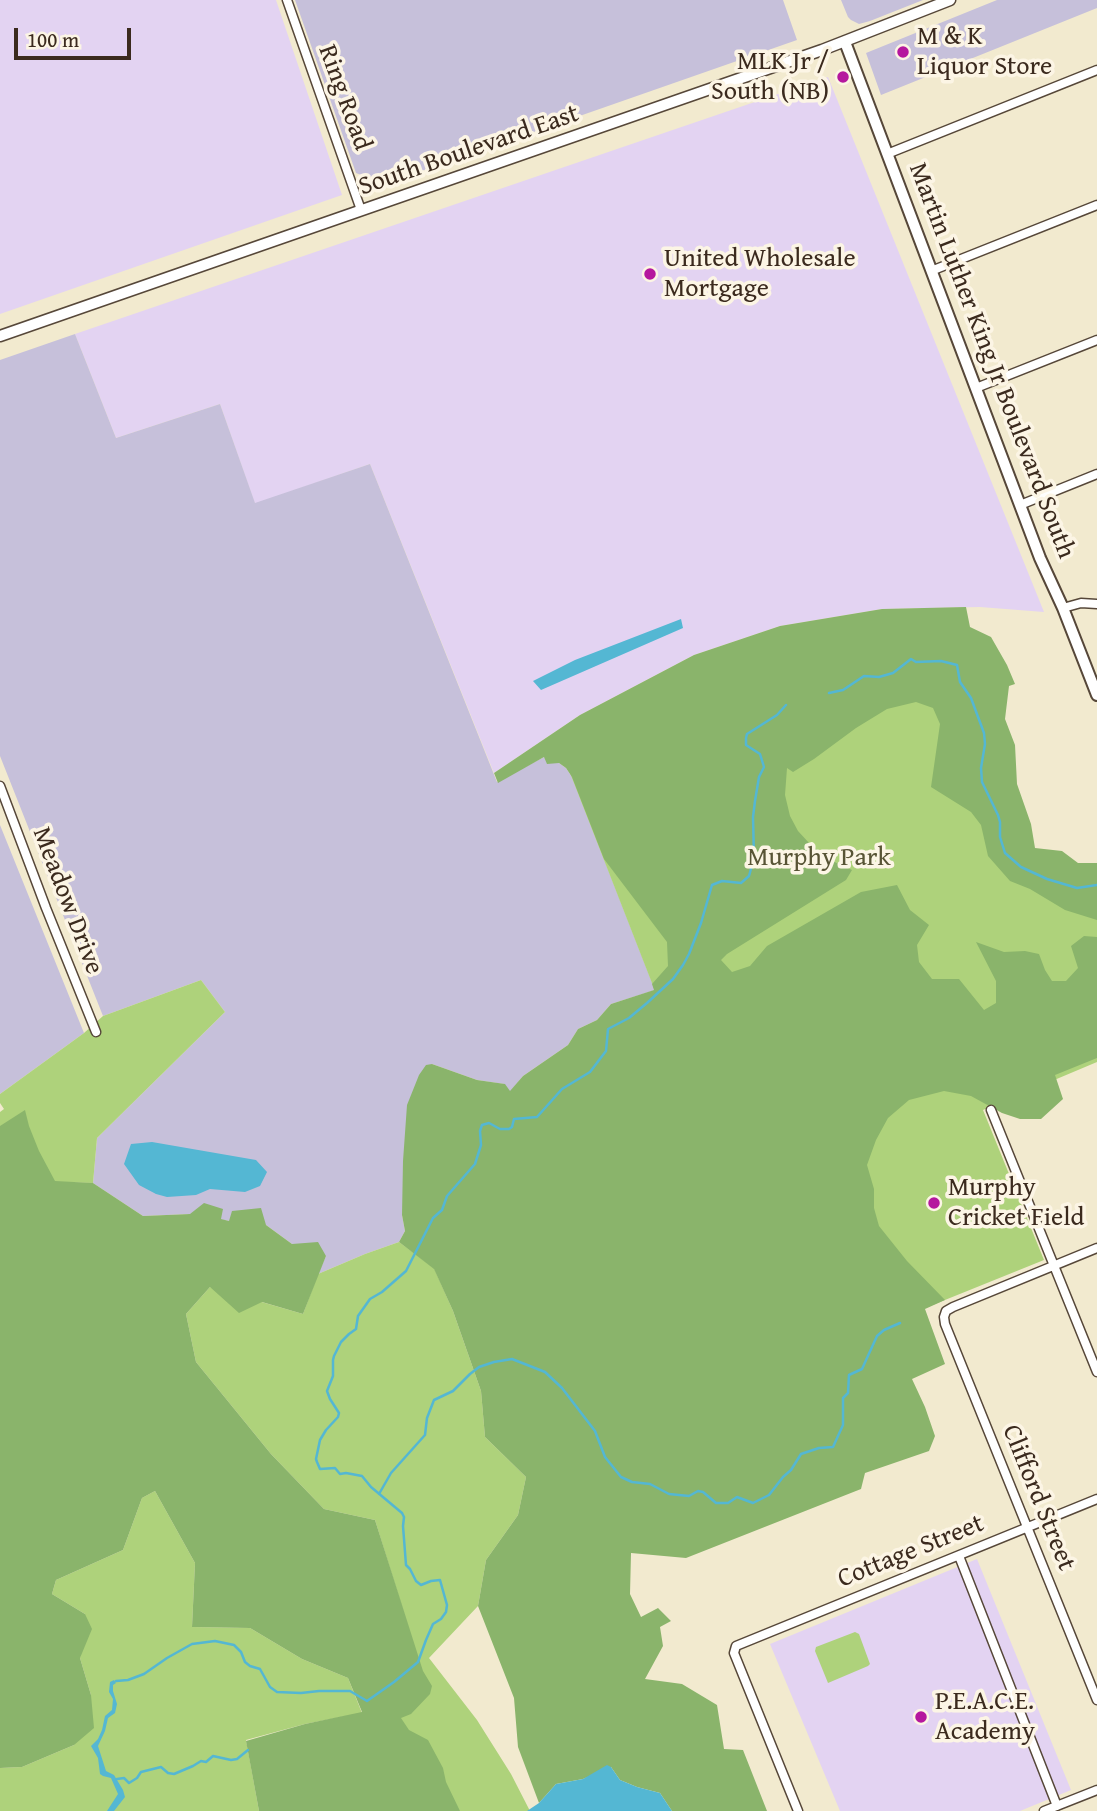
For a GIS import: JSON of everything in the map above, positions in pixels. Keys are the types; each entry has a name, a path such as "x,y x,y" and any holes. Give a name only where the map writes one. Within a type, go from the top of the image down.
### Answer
{"main road":[{"name":"Martin Luther King Jr Boulevard South","path":"845,42 1040,558 1097,695"}],"street":[{"name":"Ring Road","path":"287,0 361,210"},
{"name":"South Boulevard East","path":"0,336 845,42 950,0"},
{"path":"887,154 1097,70"},
{"path":"931,271 1097,205"},
{"path":"976,388 1097,340"},
{"path":"1020,505 1097,474"},
{"path":"1063,608 1081,603 1097,604"},
{"name":"Meadow Drive","path":"0,786 96,1032"},
{"path":"991,1110 1097,1372"},
{"path":"1054,1266 1097,1248"},
{"name":"Clifford Street","path":"1054,1266 953,1307 946,1311 944,1317 1097,1700"},
{"name":"Cottage Street","path":"798,1811 734,1653 735,1647 1097,1499"},
{"path":"959,1556 1058,1805"},
{"path":"1044,1811 1097,1790"}],"shaded area":[{"path":"0,0 276,0 342,195 0,314"},
{"path":"295,0 783,0 797,40 385,184 356,173"},
{"path":"841,0 923,0 859,24 848,17"},
{"path":"997,0 1097,0 1097,8 881,95 866,53"},
{"name":"United Wholesale Mortgage","path":"828,77 1044,612 980,607 882,609 780,626 694,655 580,715 494,773 370,464 255,504 220,404 116,438 75,334"},
{"path":"75,334 116,438 220,404 255,503 370,464 497,782 544,757 566,768 572,777 655,990 611,1004 597,1020 578,1029 568,1045 523,1076 510,1092 504,1084 477,1080 432,1064 402,1215 405,1231 399,1242 318,1274 326,1256 292,1244 266,1225 190,1214 143,1216 93,1183 97,1138 225,1012 201,980 103,1016 0,756 0,360"},
{"path":"0,825 84,1033 0,1094"},
{"name":"P.E.A.C.E. Academy","path":"977,1559 1071,1790 1020,1811 840,1811 770,1644"}],"green space":[{"path":"966,607 970,627 991,637 1015,684 1009,686 1005,719 1015,745 1017,784 1031,824 1035,848 1062,851 1078,863 1097,863 1097,920 1065,910 1030,889 1010,881 988,856 981,825 971,812 931,787 940,724 933,708 916,702 887,709 793,772 787,768 785,795 790,816 798,831 828,859 852,870 846,880 721,960 732,972 750,966 767,946 861,892 897,885 910,910 929,925 917,945 919,962 932,979 959,979 984,1010 996,1003 996,981 976,942 1004,952 1025,951 1039,954 1052,981 1066,981 1078,968 1071,946 1084,936 1097,937 1097,1058 1055,1075 1063,1099 1041,1119 1020,1119 1002,1113 971,1096 944,1091 909,1100 888,1118 876,1140 867,1165 874,1189 874,1208 879,1226 907,1261 945,1300 925,1309 945,1364 912,1379 935,1436 929,1451 865,1473 861,1489 686,1558 631,1553 630,1594 641,1617 658,1608 671,1621 660,1627 663,1646 645,1679 682,1684 717,1705 724,1749 743,1750 767,1811 672,1811 660,1793 620,1780 611,1767 583,1779 556,1784 539,1803 518,1747 514,1698 478,1606 486,1560 518,1515 526,1477 485,1437 481,1391 453,1311 434,1269 399,1242 405,1231 402,1215 407,1105 419,1075 426,1065 432,1064 477,1080 505,1084 510,1091 523,1076 568,1045 578,1029 597,1020 611,1004 654,990 652,984 668,966 667,942 604,859 566,768 559,763 547,764 544,757 498,783 494,773 580,715 694,655 780,626 882,609"},
{"name":"Murphy Park","path":"906,641 1047,893 1097,874 1097,1062 983,1110 1044,1260 883,1325 742,1214 565,760"},
{"path":"201,980 225,1012 97,1138 93,1183 56,1182 72,1209 411,1636 375,1520 324,1509 271,1454 196,1362 186,1314 210,1287 303,1314 318,1274 399,1242 434,1268 453,1311 481,1391 485,1437 526,1477 518,1515 486,1560 478,1606 429,1658 477,1720 511,1774 530,1811 454,1811 429,1768 0,1282 0,1112 4,1109 0,1103 0,1094 103,1016"},
{"path":"25,1110 39,1151 55,1181 93,1183 143,1216 190,1214 204,1203 223,1209 221,1219 229,1221 232,1211 261,1208 266,1225 292,1244 318,1242 326,1256 303,1314 262,1302 239,1313 210,1287 186,1314 196,1362 271,1454 324,1509 375,1520 423,1671 432,1686 430,1694 411,1714 401,1718 409,1730 428,1740 443,1768 446,1782 460,1811 259,1811 246,1741 305,1724 362,1712 348,1678 302,1659 250,1628 192,1627 195,1563 155,1491 142,1498 123,1550 56,1580 52,1594 85,1614 92,1629 80,1658 91,1695 94,1728 74,1745 22,1767 0,1768 0,1126"},
{"path":"155,1491 195,1563 192,1627 250,1628 302,1659 348,1678 362,1713 305,1724 246,1740 259,1811 0,1811 0,1768 22,1767 74,1745 91,1695 80,1658 85,1614 52,1594 56,1580 123,1550 142,1498"},
{"path":"855,1632 859,1634 870,1664 828,1683 815,1651 816,1647"}],"water":[{"path":"681,619 683,628 541,690 533,681 575,660"},
{"path":"152,1142 256,1160 267,1172 260,1186 245,1192 210,1189 196,1195 167,1197 139,1185 124,1164 131,1144"},
{"path":"114,1680 116,1683 113,1685 113,1691 117,1704 115,1713 108,1718 98,1746 106,1771 114,1775 125,1797 114,1811 107,1811 118,1794 111,1778 100,1774 98,1758 91,1746 98,1739 105,1716 112,1710 113,1699 109,1692 110,1682"},
{"path":"607,1765 620,1780 660,1793 672,1811 527,1811 539,1803 556,1784 583,1779"}],"waterway":[{"path":"829,693 843,690 864,676 879,677 893,673 911,659 916,662 941,661 957,665 960,682 971,698 984,733 982,782 998,815 1005,853 1021,867 1047,879 1077,888 1097,885"},
{"path":"116,1681 144,1674 192,1644 215,1641 234,1645 245,1662 260,1669 270,1687 277,1692 350,1691 367,1701 418,1662 433,1624 446,1612 447,1605 440,1580 421,1585 406,1565 402,1513 362,1476 340,1474 335,1468 320,1469 316,1459 320,1440 339,1413 327,1391 333,1376 334,1356 341,1342 356,1329 358,1316 370,1299 406,1271 433,1218 442,1210 447,1196 475,1164 481,1145 482,1125 489,1123 500,1129 509,1129 514,1119 537,1117 562,1089 590,1072 606,1051 608,1029 629,1018 647,1003 673,979 683,965 701,923 712,885 722,881 741,883 749,876 754,858 755,801 759,777 764,767 760,754 746,745 746,738 747,734 777,715 786,705"},
{"path":"379,1494 391,1473 425,1435 427,1418 434,1400 453,1391 479,1367 512,1359 545,1372 562,1388 595,1431 605,1457 621,1477 632,1482 650,1484 669,1494 689,1496 698,1491 716,1503 728,1503 737,1497 753,1503 769,1495 801,1454 833,1447 843,1425 843,1398 848,1393 849,1375 862,1369 877,1336 900,1323"},
{"path":"117,1779 124,1778 129,1783 141,1772 161,1767 174,1774 201,1761 206,1762 213,1756 237,1759 248,1750"}],"place":[{"name":"M & K Liquor Store","path":"903,52"},
{"name":"MLK Jr / South (NB)","path":"843,77"},
{"name":"United Wholesale Mortgage","path":"650,274"},
{"name":"Murphy Cricket Field","path":"934,1203"},
{"name":"P.E.A.C.E. Academy","path":"921,1717"}]}
